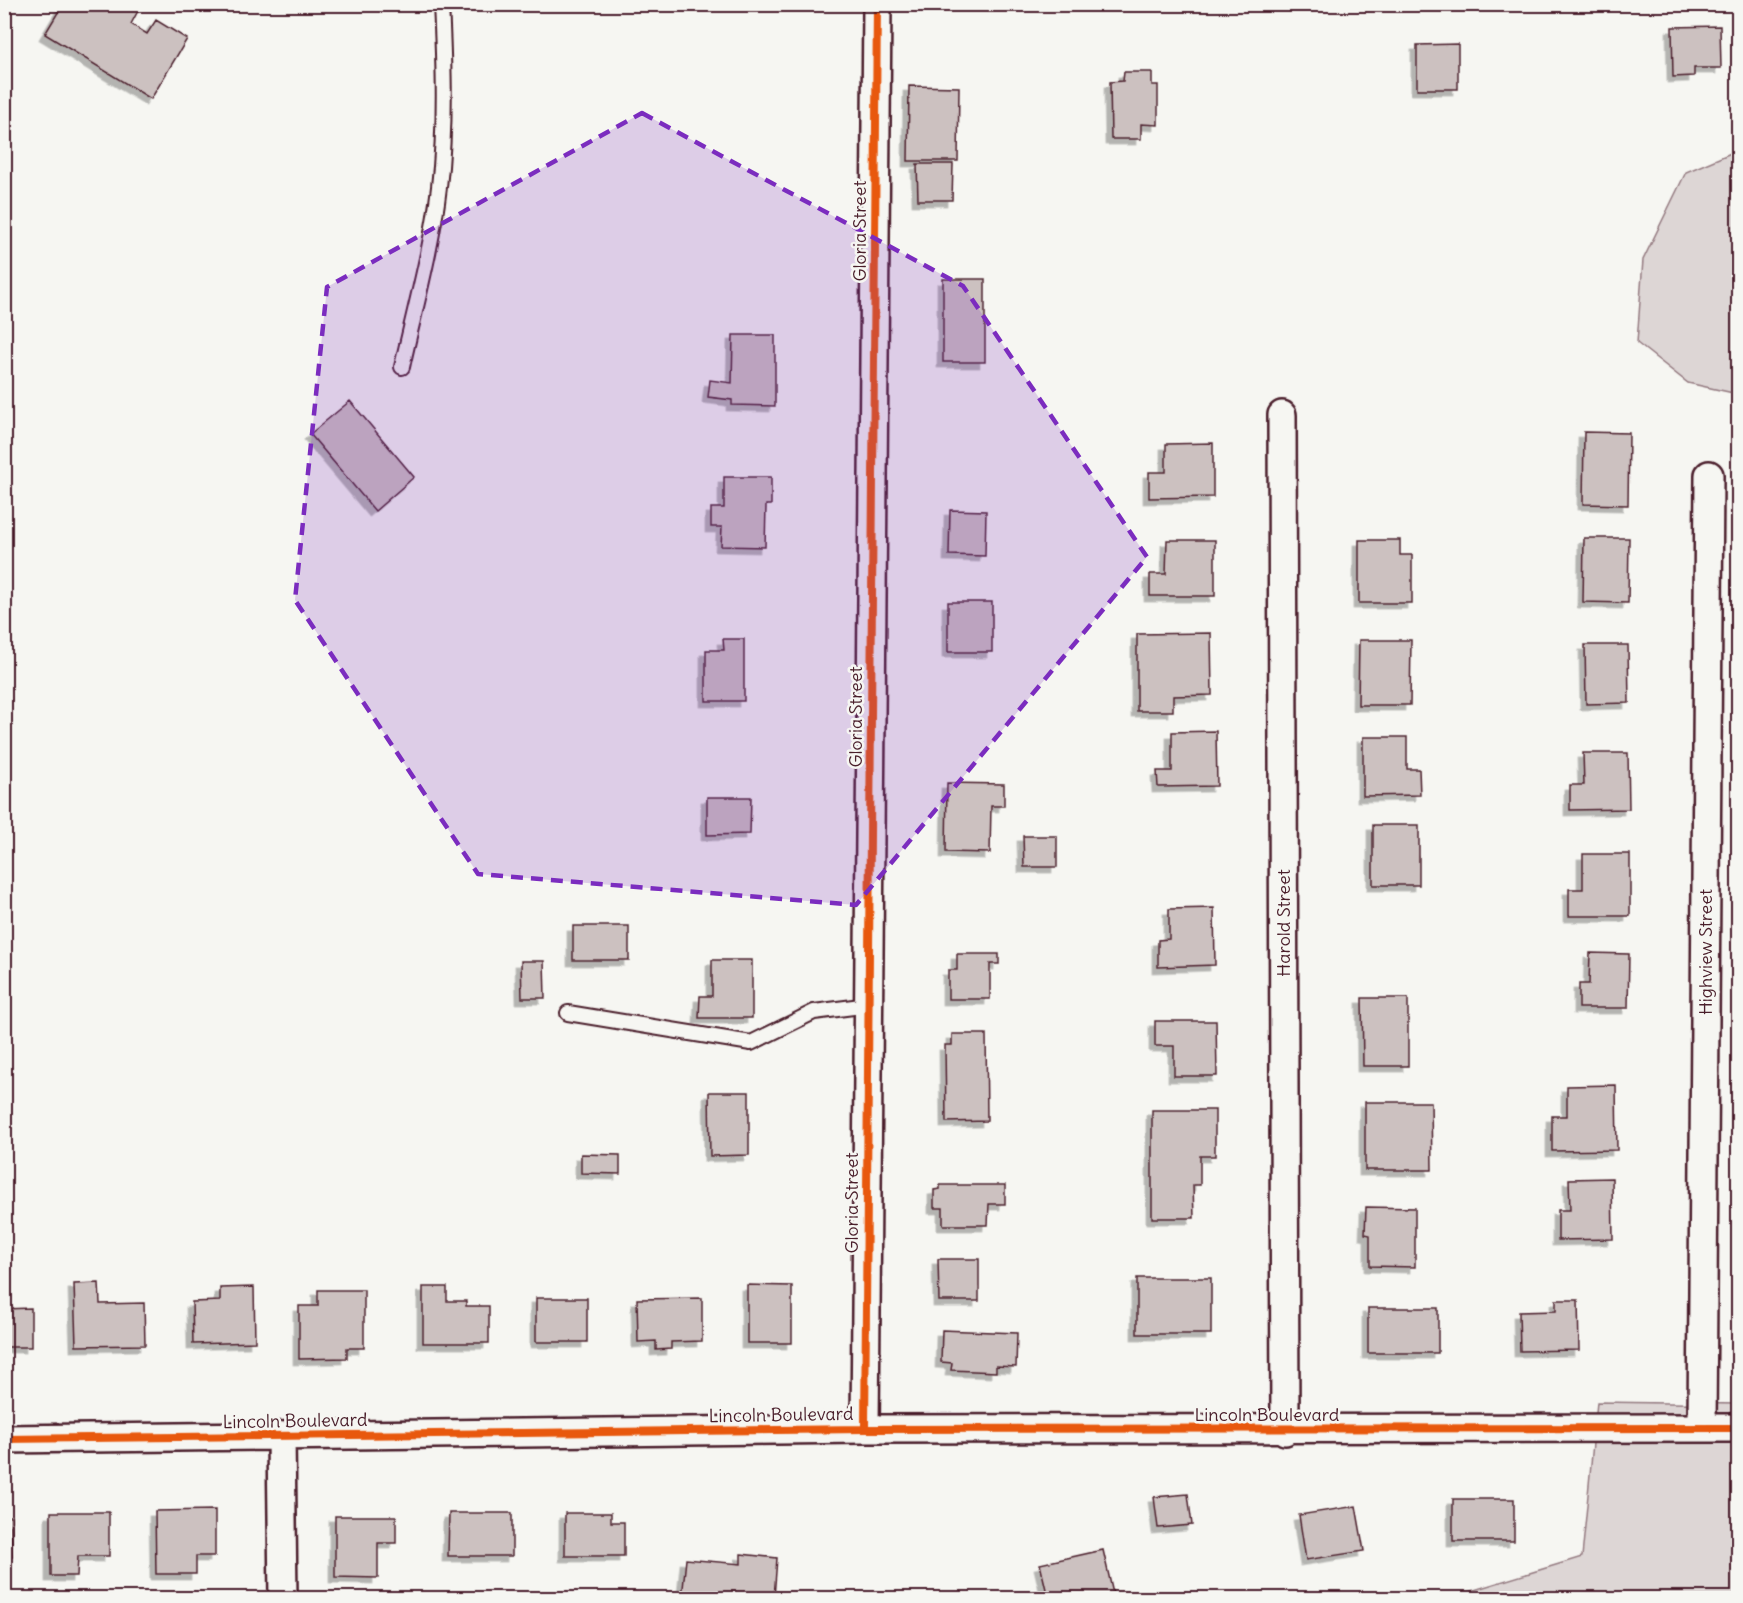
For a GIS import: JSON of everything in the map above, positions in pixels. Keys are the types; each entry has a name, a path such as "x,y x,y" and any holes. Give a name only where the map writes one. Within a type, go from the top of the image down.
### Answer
{"street":[{"name":"Gloria Street","path":"866,1429 877,4"},
{"name":"Harold Street","path":"1282,415 1285,1431"},
{"name":"Highview Street","path":"1702,1428 1709,475"},
{"name":"Lincoln Boulevard","path":"4,1438 281,1437 866,1429 1285,1431 1738,1428"},
{"path":"281,1437 283,1599"}],"lane":[{"path":"402,367 429,247 439,188 444,117 441,4"},
{"path":"568,1012 751,1042 814,1012 869,1005"}],"highlighted area":[{"path":"642,113 963,286 1147,557 856,905 478,874 295,600 327,287"}],"shaded area":[{"path":"1738,150 1738,394 1688,383 1637,343 1643,260 1686,172"},
{"path":"1597,1402 1738,1404 1738,1598 1448,1598 1582,1557"}],"building":[{"path":"63,4 132,4 139,9 131,24 147,34 156,20 187,39 151,99 45,34"},
{"path":"1720,26 1721,68 1694,68 1694,76 1673,77 1672,27"},
{"path":"1458,44 1458,89 1417,89 1417,45"},
{"path":"1124,72 1152,72 1152,85 1158,85 1158,125 1141,124 1141,139 1111,139 1110,82 1123,81"},
{"path":"909,86 959,87 958,161 908,161"},
{"path":"917,164 953,164 952,200 918,200"},
{"path":"943,279 985,279 985,362 943,362"},
{"path":"733,335 775,335 775,406 732,405 732,400 708,397 710,380 732,383"},
{"path":"350,401 414,477 375,511 310,434"},
{"path":"1584,432 1629,433 1628,505 1583,504"},
{"path":"1213,443 1213,497 1149,498 1149,472 1166,472 1166,444"},
{"path":"724,477 771,477 771,505 766,505 765,547 721,546 722,527 711,527 711,508 724,508"},
{"path":"950,510 986,511 985,556 949,555"},
{"path":"1584,538 1629,538 1628,603 1583,602"},
{"path":"1167,540 1215,540 1215,596 1150,596 1150,574 1166,574"},
{"path":"1359,540 1400,540 1400,555 1412,555 1412,603 1359,603"},
{"path":"948,602 992,602 992,652 948,652"},
{"path":"1211,633 1212,695 1173,696 1173,711 1137,711 1137,634"},
{"path":"723,639 744,639 744,701 706,701 706,650 724,650"},
{"path":"1359,640 1411,640 1410,705 1358,705"},
{"path":"1585,645 1628,645 1629,703 1586,704"},
{"path":"1216,731 1217,786 1158,787 1157,771 1172,771 1172,732"},
{"path":"1363,737 1407,737 1407,769 1419,769 1420,795 1363,796"},
{"path":"1583,753 1628,753 1629,809 1570,810 1570,785 1584,785"},
{"path":"947,783 1004,784 1004,806 991,806 990,853 946,852"},
{"path":"707,797 751,797 750,834 707,835"},
{"path":"1373,825 1419,825 1419,885 1373,885"},
{"path":"1023,836 1057,836 1057,867 1024,867"},
{"path":"1583,854 1630,854 1630,916 1569,916 1569,889 1583,889"},
{"path":"1214,908 1215,965 1158,967 1158,940 1169,939 1169,909"},
{"path":"573,926 629,926 629,960 573,960"},
{"path":"1590,953 1629,954 1628,1008 1579,1008 1579,984 1589,984"},
{"path":"957,954 999,954 999,964 990,964 990,999 948,999 948,970 957,970"},
{"path":"712,960 752,960 752,1018 699,1018 700,996 712,996"},
{"path":"521,961 544,961 545,998 522,998"},
{"path":"1362,998 1408,998 1408,1066 1363,1066"},
{"path":"1155,1021 1216,1021 1217,1076 1174,1076 1174,1046 1155,1046"},
{"path":"952,1034 986,1034 987,1121 946,1122 945,1045 952,1045"},
{"path":"1616,1085 1617,1150 1552,1151 1552,1116 1567,1116 1567,1086"},
{"path":"709,1092 749,1092 749,1155 710,1156"},
{"path":"1365,1102 1431,1102 1432,1170 1365,1170"},
{"path":"1152,1110 1215,1110 1215,1156 1200,1156 1200,1185 1193,1185 1194,1218 1152,1218"},
{"path":"581,1154 620,1155 620,1174 581,1173"},
{"path":"1612,1178 1613,1239 1558,1240 1558,1210 1570,1210 1569,1179"},
{"path":"940,1185 1005,1185 1005,1204 989,1204 988,1225 943,1225 943,1208 934,1208 934,1190 940,1189"},
{"path":"1366,1207 1415,1208 1415,1267 1370,1266 1370,1235 1365,1234"},
{"path":"938,1259 979,1259 979,1301 939,1301"},
{"path":"1137,1278 1211,1278 1211,1334 1137,1334"},
{"path":"99,1283 100,1304 144,1303 145,1345 76,1346 74,1284"},
{"path":"747,1285 792,1286 792,1343 747,1343"},
{"path":"254,1287 255,1342 193,1344 192,1302 220,1301 220,1288"},
{"path":"423,1287 447,1287 447,1301 466,1301 466,1306 489,1306 489,1343 423,1343"},
{"path":"318,1290 364,1290 364,1348 347,1348 347,1358 299,1359 299,1306 318,1306"},
{"path":"536,1298 587,1298 587,1342 536,1342"},
{"path":"702,1298 702,1341 671,1342 671,1349 656,1350 656,1341 638,1342 637,1299"},
{"path":"1556,1300 1578,1300 1579,1350 1520,1351 1519,1312 1556,1311"},
{"path":"31,1308 31,1347 4,1347 4,1309"},
{"path":"1368,1308 1438,1308 1438,1353 1368,1353"},
{"path":"942,1330 1017,1333 1016,1367 996,1366 996,1372 951,1370 952,1363 941,1362"},
{"path":"1188,1494 1192,1525 1158,1528 1154,1497"},
{"path":"1453,1499 1514,1499 1514,1541 1453,1541"},
{"path":"1356,1506 1364,1551 1306,1560 1299,1515"},
{"path":"215,1510 215,1556 196,1556 196,1574 156,1574 155,1511"},
{"path":"51,1512 109,1512 109,1556 78,1556 77,1576 51,1576"},
{"path":"449,1513 512,1513 512,1556 448,1556"},
{"path":"565,1513 611,1513 611,1522 624,1522 624,1556 565,1556"},
{"path":"4,1516 11,1516 12,1557 4,1558"},
{"path":"335,1516 396,1516 396,1543 378,1543 378,1578 335,1577"},
{"path":"1103,1550 1114,1598 1048,1598 1040,1564"},
{"path":"741,1554 777,1558 774,1598 682,1598 686,1559 741,1564"}],"cycle path":[{"path":"865,1429 877,4"},
{"path":"4,1439 865,1429 1738,1428"}]}
